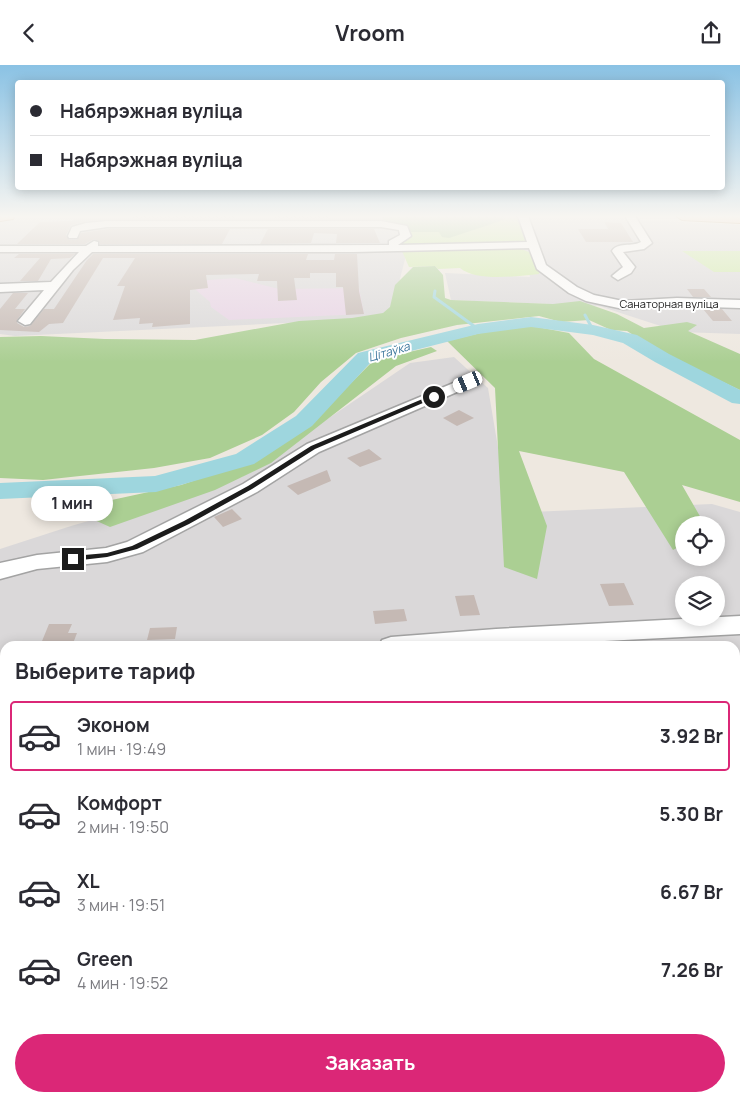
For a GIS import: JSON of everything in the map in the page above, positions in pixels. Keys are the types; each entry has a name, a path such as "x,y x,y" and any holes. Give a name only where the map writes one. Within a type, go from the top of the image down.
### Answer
{"street":[{"path":"25,321 53,286 74,264"},
{"name":"Санаторная вуліца","path":"540,264 552,275 590,298 608,303 623,305 677,303 740,304"},
{"path":"618,276 627,271 629,267 627,264"},
{"path":"0,288 53,286"},
{"path":"0,572 8,568 37,562 107,555 134,547 250,488 313,448 468,382"},
{"path":"456,641 740,625"}],"shaded area":[{"path":"0,264 404,264 390,318 15,336 0,334"},
{"path":"527,264 740,264 740,334 679,332 599,306 451,300 445,273 530,277"},
{"path":"235,278 279,289 359,288 364,314 229,320 211,307 210,302 196,290 197,281"},
{"path":"454,357 488,388 509,513 712,504 740,512 740,641 0,641 0,549 71,526 242,477 410,363"}],"green space":[{"path":"408,264 536,264 540,271 539,274 487,277 467,272 460,268 438,269 435,266 409,267"},
{"path":"702,264 740,264 740,272 714,272"},
{"path":"435,266 443,275 445,298 451,300 553,304 580,301 617,314 644,328 687,322 697,325 688,331 740,354 740,390 661,353 627,331 611,330 589,320 561,322 539,316 457,325 401,338 356,353 321,382 294,412 262,435 210,458 154,468 43,480 0,478 0,337 41,336 195,340 299,321 352,318 383,313 390,307 395,285 413,267"},
{"path":"532,326 569,333 594,359 740,440 740,502 682,485 700,516 675,516 675,549 673,550 624,472 519,451 547,526 537,579 504,567 495,388 447,341 489,331"},
{"path":"431,347 437,351 396,366 271,463 215,490 110,527 70,509 181,485 252,461 312,422 374,360"}],"building":[{"path":"34,264 48,264 38,281 20,281"},
{"path":"84,264 99,264 63,323 49,324 39,332 0,330 0,309 13,293 28,293 15,309 25,309 17,320 17,323 24,327 30,326 44,309 54,309"},
{"path":"131,264 358,264 359,291 364,314 346,315 343,287 336,287 336,273 310,273 310,278 294,278 297,300 278,301 277,281 257,281 259,274 206,275 208,288 190,290 190,324 152,327 153,323 139,324 140,318 113,320 125,286 117,286"},
{"path":"687,289 704,289 711,297 693,297"},
{"path":"703,309 722,309 732,321 713,321"},
{"path":"459,410 474,418 457,426 443,418"},
{"path":"369,449 382,459 360,467 347,458"},
{"path":"327,470 331,481 298,495 287,486"},
{"path":"232,509 242,519 223,527 214,517"},
{"path":"624,583 634,605 609,606 600,584"},
{"path":"474,595 480,615 460,616 455,596"},
{"path":"404,609 407,621 375,624 373,611"},
{"path":"49,624 72,624 68,633 77,633 74,641 42,641"},
{"path":"177,627 175,639 147,640 150,628"}],"waterway":[{"path":"435,291 434,297 478,329"},
{"path":"585,315 593,330"},
{"name":"Цітаўка","path":"0,491 156,484 245,459 304,421 365,357 478,329 531,322 593,330 630,339 662,358 740,398"}],"route":[{"path":"73,559 107,555 134,547 250,488 313,448 434,397"}]}
